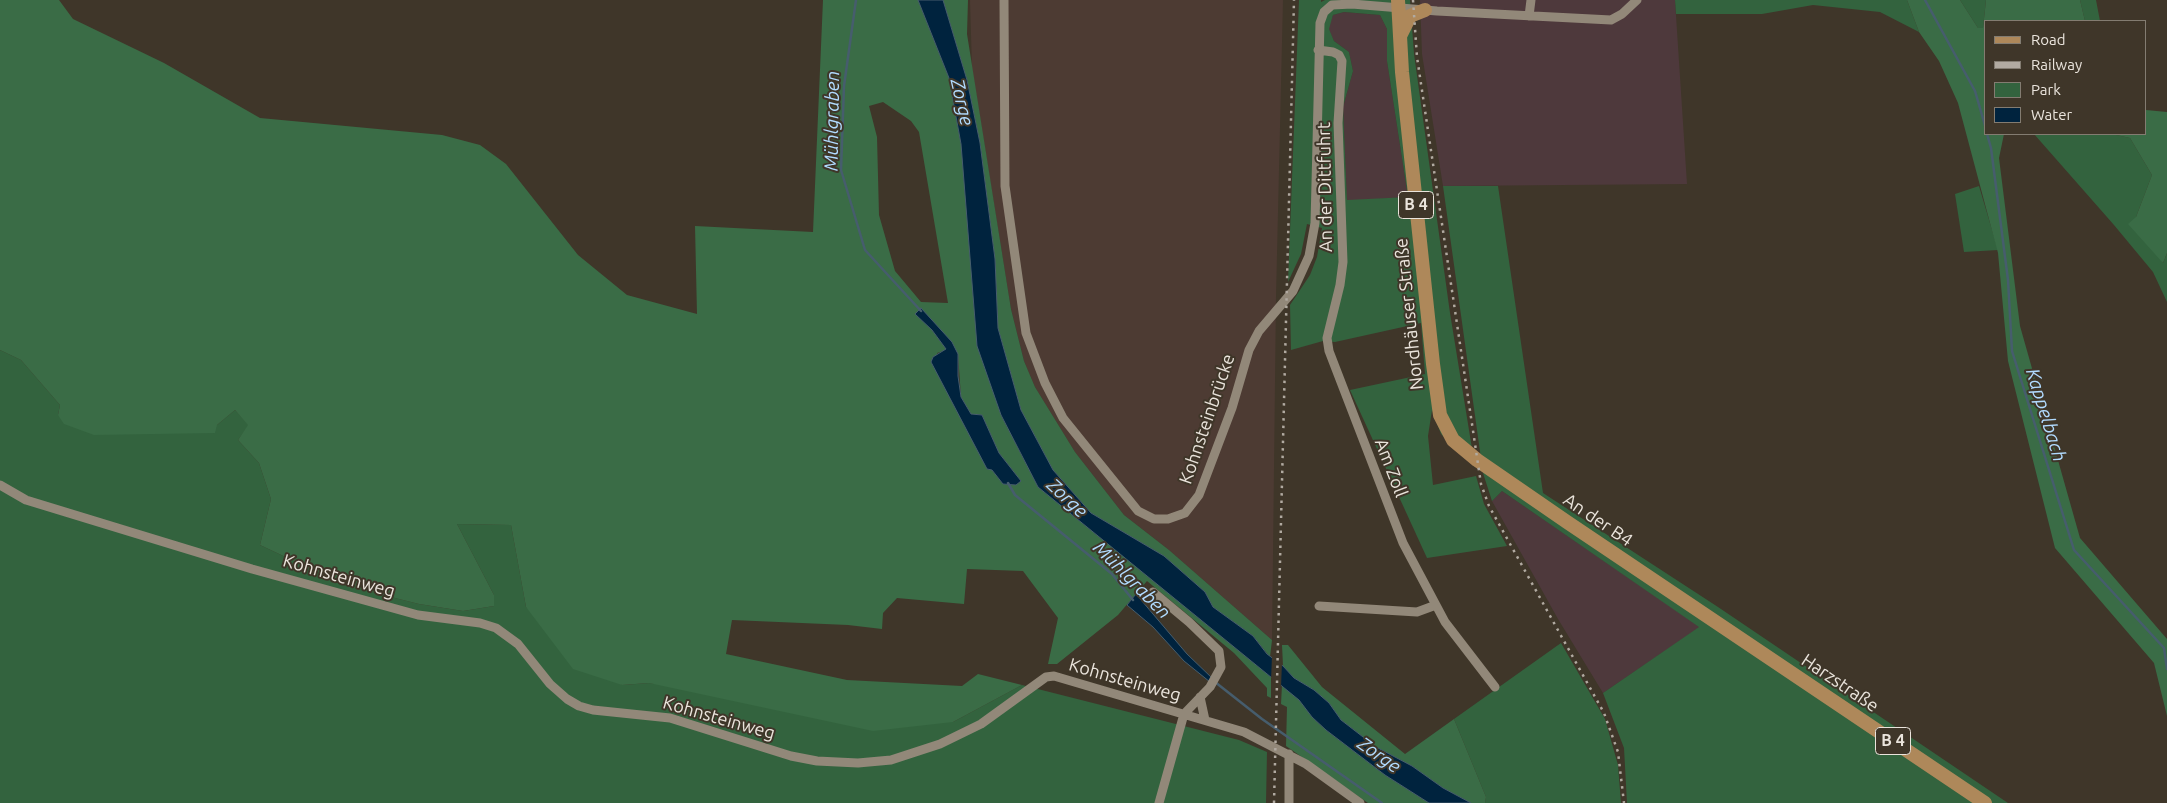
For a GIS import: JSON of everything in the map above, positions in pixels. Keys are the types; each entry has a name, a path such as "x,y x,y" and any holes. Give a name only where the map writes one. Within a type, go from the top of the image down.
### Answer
{"main road":[{"name":"Nordhäuser Straße","path":"1398,4 1409,141 1440,415 1446,429 1454,440 1477,460"},
{"path":"1400,37 1410,16 1425,10"},
{"name":"An der B4","path":"1477,460 1698,610"},
{"name":"Harzstraße","path":"1698,610 1985,803"}],"street":[{"name":"Kohnsteinbrücke","path":"1004,0 1005,186 1026,333 1045,383 1063,418 1138,511 1154,519 1177,517 1186,513 1193,505 1226,426 1248,350 1264,325 1293,291 1303,272 1313,242 1318,50 1320,23 1324,12 1332,5 1398,4"},
{"path":"1530,16 1531,0"},
{"path":"1398,4 1425,10 1611,20 1622,14 1636,0"},
{"name":"An der Dittfuhrt","path":"1318,50 1333,52 1339,55 1342,61 1338,123 1343,262 1340,285 1327,338"},
{"name":"Am Zoll","path":"1327,338 1329,351 1402,543 1445,622 1495,686"},
{"name":"Kohnsteinweg","path":"0,485 26,500 252,568 418,615 480,623 496,628 518,644 550,684 567,699 579,706 593,710 670,718 791,756 817,761 858,764 891,760 916,753 981,724 1046,677 1054,676 1244,732 1289,754 1360,803"},
{"name":"Kohnsteinweg","path":"1153,592 1189,622 1218,650 1221,667 1217,678 1184,714"},
{"path":"1319,606 1417,612 1436,605"},
{"name":"Kohnsteinweg","path":"1200,698 1205,720"},
{"path":"1159,803 1184,714"},
{"path":"1289,754 1289,803"}],"shaded area":[{"path":"970,0 1283,0 1276,297 1272,640 1169,550 1124,515 1075,452 1035,387 1024,361 1011,309 972,69"},
{"path":"1420,0 1675,0 1687,184 1443,186 1422,54"},
{"path":"1344,12 1380,15 1387,29 1387,61 1408,197 1347,201 1343,107 1353,71 1349,52 1334,41 1328,28 1333,15"},
{"path":"1502,491 1700,627 1603,693 1558,619 1492,501"}],"green space":[{"path":"0,0 59,0 73,19 164,63 260,118 442,135 480,145 506,164 578,255 627,295 697,314 695,226 813,232 823,0 918,0 949,78 961,144 1001,415 1038,487 1271,677 1271,698 1267,696 1267,688 1234,653 1147,581 1118,615 1057,664 1048,664 1058,618 1023,571 967,569 964,604 897,598 883,613 882,629 848,625 732,620 726,654 847,680 962,686 978,674 1022,685 953,722 873,731 649,683 622,685 573,669 526,607 511,525 457,524 494,595 494,606 463,611 419,604 347,586 260,545 271,499 259,463 238,440 248,425 235,410 217,425 215,433 94,435 64,424 58,415 60,405 21,360 0,350","holes":["883,102 911,121 919,132 948,303 921,302 895,271 879,215 877,137 869,106","915,314 958,354 961,397 971,414 982,415 999,453 1021,481 1016,485 1003,484 992,470 937,353 947,350 932,330"]},
{"path":"943,0 968,0 967,34 1011,309 1024,361 1035,387 1075,452 1124,515 1169,550 1272,640 1270,657 1253,636 1213,607 1205,592 1164,556 1091,513 1053,470 1021,410 998,328 995,259 980,143 967,80"},
{"path":"1299,0 1321,0 1321,2 1325,0 1410,0 1414,54 1450,313 1475,467 1441,434 1432,410 1428,436 1433,485 1476,476 1484,504 1507,546 1427,558 1350,390 1425,374 1421,323 1335,342 1323,341 1291,350 1290,305 1310,275 1317,257 1322,228 1307,224 1301,254 1288,282","holes":["1344,12 1380,15 1387,29 1387,61 1408,197 1347,200 1343,107 1353,71 1349,52 1334,41 1329,29 1333,15"]},
{"path":"1675,0 1907,0 1919,32 1880,12 1813,5 1762,14 1676,14"},
{"path":"1907,0 1960,0 1978,28 1983,28 1986,0 2080,0 2085,20 1984,20 1984,135 2004,135 1999,158 2020,326 2080,538 2167,639 2167,716 2154,663 2055,548 2008,361 1998,253 1958,103 1939,61 1919,32"},
{"path":"1960,0 1986,0 1983,28 1978,28"},
{"path":"2080,0 2096,0 2100,20 2085,20"},
{"path":"2147,110 2167,112 2167,253 2163,263 2128,224 2136,217 2152,175 2130,138 2116,135 2147,135"},
{"path":"2035,135 2116,135 2130,138 2152,175 2136,217 2163,263 2167,253 2167,302 2153,272"},
{"path":"1443,186 1498,186 1543,493 1718,607 2008,803 1627,803 1624,748 1603,693 1699,627 1502,491 1492,501 1483,473"},
{"path":"1979,186 1998,250 1964,252 1955,194"},
{"path":"0,350 21,360 60,405 58,415 217,425 235,410 249,425 238,440 259,463 271,499 260,545 347,586 419,604 463,611 494,606 494,595 457,524 511,525 526,607 622,685 649,683 953,722 1022,685 1239,740 1267,752 1266,803 0,803"},
{"path":"1561,643 1605,719 1618,765 1621,803 1485,803 1486,797 1454,719"},
{"path":"1282,645 1288,645 1322,687 1405,754 1454,719 1486,797 1485,803 1471,803 1443,788 1412,766 1376,747 1341,720 1329,703 1314,690 1294,678 1283,666"},
{"path":"1282,685 1300,700 1312,717 1326,730 1385,775 1429,803 1368,803 1286,746 1287,707 1281,704"}],"water":[{"name":"Zorge","path":"918,0 943,0 967,80 980,143 995,259 998,328 1021,410 1053,470 1091,513 1164,556 1205,592 1213,607 1253,636 1267,654 1283,666 1294,678 1314,690 1329,703 1341,720 1376,747 1412,766 1443,788 1471,803 1429,803 1385,775 1326,730 1312,717 1299,700 1038,487 1001,415 977,346 961,144 949,78"},
{"path":"921,308 952,342 958,354 958,376 961,397 971,414 982,415 999,453 1021,481 1016,485 1003,484 992,470 987,469 931,362 933,357 946,349 932,330 915,314"},
{"path":"1136,594 1187,654 1213,679 1210,682 1184,661 1153,627 1127,605"}],"pier":[{"path":"1272,655 1282,662 1281,688 1271,681"}],"waterway":[{"name":"Mühlgraben","path":"856,0 844,86 841,170 865,250 921,311"},
{"name":"Kappelbach","path":"1925,0 1975,91 1984,122"},
{"name":"Kappelbach","path":"1987,135 1991,148 2008,280 2012,351 2074,550 2164,648 2167,669"},
{"name":"Mühlgraben","path":"1008,483 1015,495 1112,574 1133,600"},
{"path":"1215,682 1262,719 1382,803"}],"railway":[{"path":"1274,803 1294,0"},
{"path":"1413,0 1417,57 1481,484 1489,506 1604,713 1618,752 1624,803"}]}
